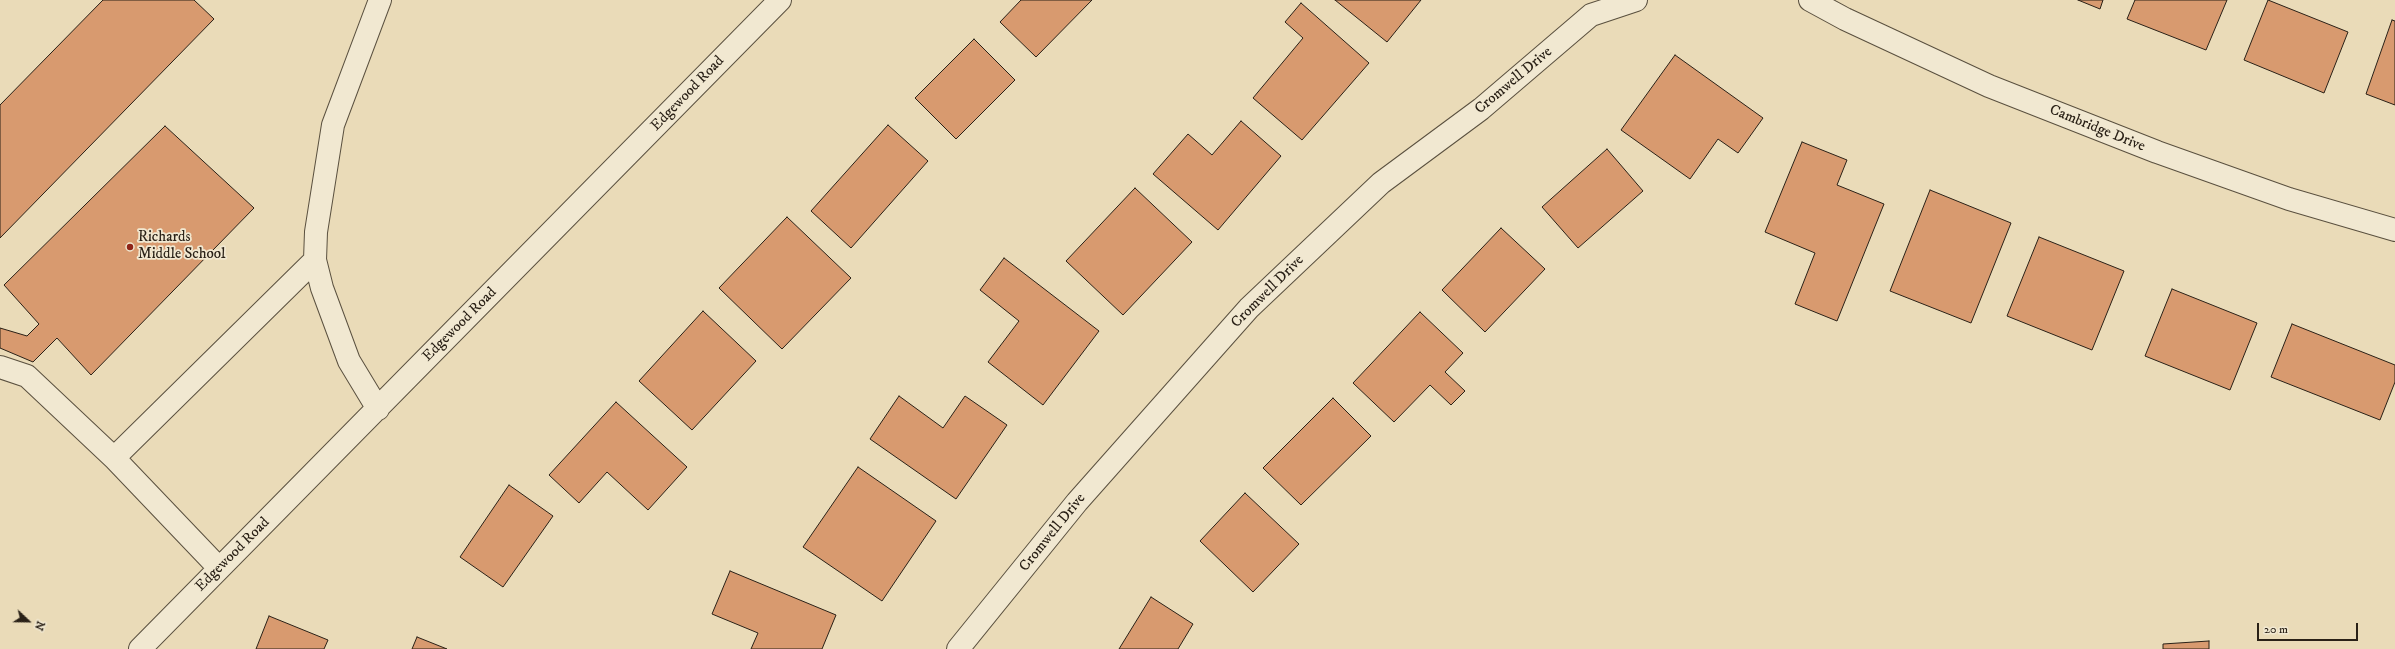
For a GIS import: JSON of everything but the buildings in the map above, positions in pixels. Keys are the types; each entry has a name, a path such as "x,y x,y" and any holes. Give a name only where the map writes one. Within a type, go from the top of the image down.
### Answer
{"street":[{"path":"378,409 349,360 322,288 315,260 316,232 333,125 380,0"},
{"name":"Edgewood Road","path":"140,649 780,0"},
{"name":"Cromwell Drive","path":"958,649 1077,502 1249,308 1381,183 1481,109 1592,15 1636,0"},
{"name":"Cambridge Drive","path":"1810,0 1845,19 1989,86 2142,146 2289,199 2395,230"},
{"path":"114,458 315,260"},
{"path":"0,367 27,376 114,458 220,568"}],"place":[{"name":"Richards Middle School","path":"130,247"}]}
